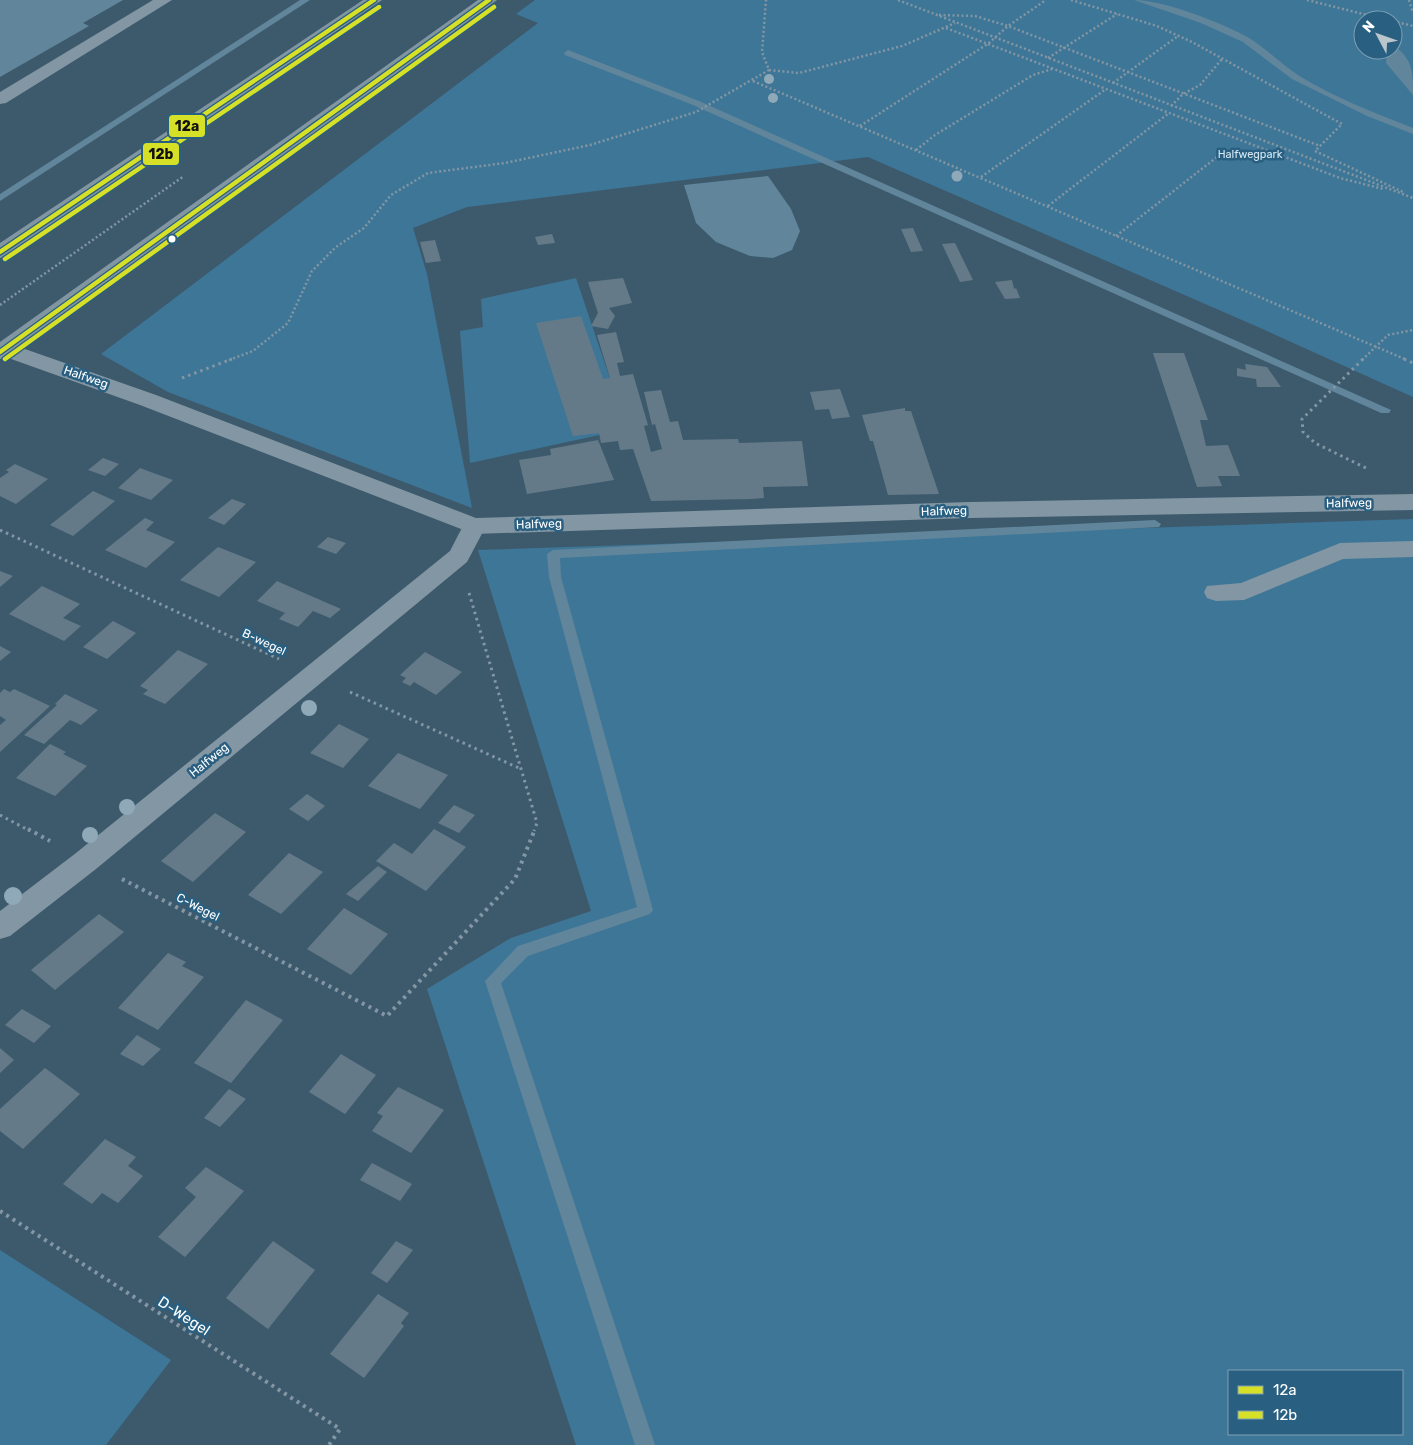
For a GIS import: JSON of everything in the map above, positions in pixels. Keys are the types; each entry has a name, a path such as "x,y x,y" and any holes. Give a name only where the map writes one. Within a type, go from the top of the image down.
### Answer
{"highway":[{"path":"0,252 374,0"},
{"path":"2,350 489,0"}],"street":[{"name":"Halfweg","path":"2,350 148,400 474,526 970,510 1401,503"}],"lane":[{"path":"0,99 164,0"},
{"name":"Halfweg","path":"0,927 86,860 459,556 474,526"},
{"path":"1216,592 1244,591 1340,551 1413,549"}],"path":[{"path":"766,0 762,52 769,70"},
{"path":"898,0 1113,84 1413,197"},
{"path":"860,126 988,43 1008,26 1046,0"},
{"path":"1071,0 1157,26 1342,124 1315,151 1413,197"},
{"path":"1307,0 1353,12"},
{"path":"1409,0 1413,13"},
{"path":"1047,58 1066,48 1117,14"},
{"path":"935,15 975,16 1008,26 1320,146"},
{"path":"148,400 178,379 253,350 288,323 312,270 336,247 364,228 391,195 428,172 505,163 590,145 696,112 769,70 799,74 902,46 955,23"},
{"path":"946,28 1340,178 1397,192"},
{"path":"1113,84 1178,36"},
{"path":"1171,106 1183,94 1200,86 1222,59"},
{"path":"916,150 935,135 1033,75 1052,69"},
{"path":"752,80 1413,363"},
{"path":"980,178 1106,89"},
{"path":"1048,206 1169,113"},
{"path":"1116,236 1217,157"},
{"path":"1401,503 1373,471 1315,443 1303,432 1302,419 1320,399 1388,335 1413,330"},
{"name":"B-wegel","path":"0,530 521,769"},
{"path":"459,556 521,769"},
{"name":"C-Wegel","path":"0,815 387,1016 515,879 537,823 521,769"},
{"name":"D-Wegel","path":"0,1211 340,1430 329,1445"}],"green space":[{"name":"Halfwegpark","path":"535,0 1413,0 1413,397 1258,327 868,157 467,207 413,228 427,274 472,508 168,392 101,354 538,23 516,14"},
{"path":"576,278 627,429 470,463 460,331 483,327 481,299"},
{"path":"1413,519 1413,1445 576,1445 427,989 511,938 591,911 478,550"},
{"path":"0,1250 171,1360 106,1445 0,1445"}],"shaded area":[{"path":"0,0 123,0 83,23 89,26 0,77"},
{"path":"1403,54 1407,58 1413,81 1413,95 1386,63 1386,60 1403,60"},
{"path":"768,176 791,209 800,231 792,250 773,258 750,256 716,242 696,223 684,185"}],"building":[{"path":"913,228 923,251 911,252 901,229"},
{"path":"552,234 555,243 538,245 535,237"},
{"path":"435,240 441,261 426,263 420,242"},
{"path":"955,243 973,280 960,282 942,244"},
{"path":"623,278 632,303 609,308 615,316 608,329 591,326 598,313 588,282"},
{"path":"1012,280 1014,289 1016,288 1020,298 1005,299 995,282"},
{"path":"581,316 603,379 610,378 597,335 616,332 624,362 617,363 620,376 633,374 648,425 644,426 651,452 662,449 655,424 652,425 644,392 661,390 670,422 678,421 683,440 738,439 739,443 802,441 808,486 763,487 764,498 651,501 633,449 620,450 618,441 601,443 599,433 573,436 536,323"},
{"path":"1153,353 1184,353 1208,420 1200,420 1206,446 1228,445 1240,476 1218,476 1222,486 1197,487"},
{"path":"1245,364 1267,367 1281,387 1257,387 1256,379 1237,376 1237,368 1246,370"},
{"path":"840,389 850,417 832,419 829,409 815,410 810,392"},
{"path":"905,408 905,411 911,411 939,494 888,495 873,441 870,441 862,415"},
{"path":"598,440 614,480 527,494 519,460 551,455 550,449"},
{"path":"103,458 119,464 105,476 88,470"},
{"path":"15,464 48,479 16,504 0,496 0,478 9,472 6,470"},
{"path":"140,468 173,480 151,500 118,488"},
{"path":"93,491 115,501 73,536 50,525"},
{"path":"232,499 246,504 224,525 208,518"},
{"path":"145,518 154,522 146,530 175,542 146,568 105,550"},
{"path":"328,537 346,543 336,554 317,547"},
{"path":"218,547 256,562 219,597 180,580"},
{"path":"0,571 13,576 0,587"},
{"path":"277,581 341,609 330,618 313,611 298,627 279,619 285,613 257,601"},
{"path":"42,586 80,604 63,618 81,626 64,641 9,614"},
{"path":"113,621 136,633 107,659 83,647"},
{"path":"0,646 11,652 0,661"},
{"path":"178,650 208,664 165,704 143,694 148,690 140,686"},
{"path":"425,652 462,672 436,695 414,682 410,686 402,682 406,678 400,675"},
{"path":"4,689 10,692 14,689 50,706 0,752 0,725 6,720 0,716 0,693"},
{"path":"65,694 98,710 81,725 70,720 44,744 24,735 57,705 55,704"},
{"path":"339,724 369,739 343,768 310,753"},
{"path":"50,744 66,752 63,754 87,766 55,796 16,778"},
{"path":"398,753 448,775 420,809 368,786"},
{"path":"307,794 325,806 308,821 289,809"},
{"path":"454,805 475,815 459,833 438,823"},
{"path":"215,813 246,832 193,882 161,861"},
{"path":"434,829 466,847 426,891 376,861 394,843 412,854"},
{"path":"289,853 323,872 281,914 248,895"},
{"path":"378,866 387,872 358,901 346,894"},
{"path":"344,908 388,934 351,975 307,949"},
{"path":"99,914 124,932 55,990 31,970"},
{"path":"168,953 186,962 182,966 204,977 158,1030 118,1008"},
{"path":"246,1000 283,1020 231,1083 194,1063"},
{"path":"22,1009 51,1026 34,1043 5,1025"},
{"path":"137,1035 161,1049 143,1066 120,1054"},
{"path":"0,1048 14,1060 0,1073"},
{"path":"341,1054 376,1075 345,1114 309,1092"},
{"path":"45,1068 80,1094 23,1149 0,1131 0,1109"},
{"path":"398,1087 444,1110 411,1153 372,1131 383,1116 377,1113"},
{"path":"229,1089 246,1099 220,1127 204,1118"},
{"path":"105,1139 136,1157 128,1166 143,1176 118,1203 102,1193 92,1204 63,1184"},
{"path":"372,1163 412,1184 400,1201 360,1180"},
{"path":"206,1167 244,1191 185,1257 158,1237 196,1197 185,1188"},
{"path":"273,1241 315,1270 268,1329 226,1298"},
{"path":"396,1241 413,1250 387,1283 371,1273"},
{"path":"378,1294 409,1313 401,1323 404,1326 364,1378 330,1354"}],"waterway":[{"path":"0,198 306,0"},
{"path":"1138,0 1204,21 1246,40 1295,77 1370,114 1413,131"},
{"path":"568,53 696,103 1385,410"},
{"path":"645,1445 493,981 523,951 645,910 555,577 553,554 1155,524"}],"transit line":[{"name":"12a","path":"0,252 374,0"},
{"name":"12a","path":"0,352 489,0"},
{"name":"12b","path":"5,259 379,7"},
{"name":"12b","path":"5,359 494,7"}]}
